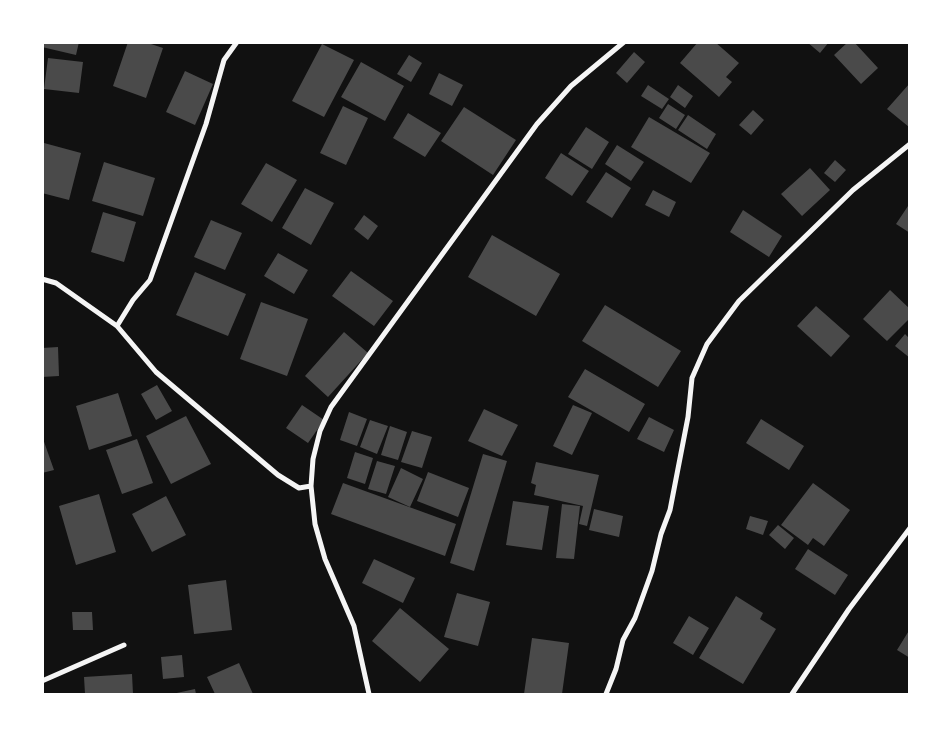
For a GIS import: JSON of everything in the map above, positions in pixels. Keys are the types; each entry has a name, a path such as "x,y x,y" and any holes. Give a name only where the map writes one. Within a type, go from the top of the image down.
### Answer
{"street":[{"path":"117,326 133,300 150,280 206,124 224,60 237,42"},
{"path":"369,694 354,626 325,559 315,524 311,486 313,459 320,431 331,406 537,124 571,86 624,42"},
{"path":"606,694 616,669 623,640 635,618 652,571 661,534 670,510 688,417 692,378 707,344 739,301 853,190 910,144"},
{"path":"42,278 56,282 117,326 156,372 278,475 299,488 311,486"},
{"path":"792,694 849,609 910,528"},
{"path":"42,681 124,645"}],"building":[{"path":"42,42 79,42 76,55 42,47"},
{"path":"128,42 145,42 163,48 146,98 113,86"},
{"path":"698,42 715,42 739,63 726,77 732,82 719,97 680,63"},
{"path":"807,42 829,42 820,53"},
{"path":"848,42 854,42 878,68 861,84 834,55"},
{"path":"322,44 354,60 324,117 292,101"},
{"path":"634,52 645,62 627,83 616,73"},
{"path":"409,55 422,63 411,82 397,74"},
{"path":"48,58 83,62 79,93 44,89"},
{"path":"361,62 404,86 385,121 341,97"},
{"path":"185,71 213,84 195,125 166,112"},
{"path":"439,73 463,85 452,106 429,94"},
{"path":"910,83 910,126 909,127 887,109"},
{"path":"648,85 669,99 662,109 641,96"},
{"path":"678,85 693,96 685,108 670,97"},
{"path":"668,104 685,115 676,129 659,118"},
{"path":"343,106 368,118 346,165 320,153"},
{"path":"464,107 516,140 493,175 441,141"},
{"path":"753,110 764,120 751,135 739,125"},
{"path":"408,113 441,133 425,157 393,138"},
{"path":"688,115 716,134 707,149 678,130"},
{"path":"649,117 710,153 691,183 631,147"},
{"path":"586,127 609,142 592,169 568,154"},
{"path":"44,143 81,153 69,200 42,193"},
{"path":"617,145 644,162 631,181 605,164"},
{"path":"561,153 589,171 572,196 545,178"},
{"path":"835,160 846,170 835,182 824,173"},
{"path":"104,162 155,178 143,216 92,201"},
{"path":"266,163 297,180 272,222 241,204"},
{"path":"810,168 830,190 802,216 781,194"},
{"path":"606,172 631,188 612,218 586,202"},
{"path":"305,188 334,203 311,245 282,228"},
{"path":"653,190 676,202 669,217 645,205"},
{"path":"910,203 910,233 896,224"},
{"path":"743,210 782,236 769,257 730,232"},
{"path":"103,212 136,222 124,262 91,252"},
{"path":"364,215 378,226 368,240 354,229"},
{"path":"211,220 242,233 225,270 194,257"},
{"path":"492,235 560,274 536,316 468,277"},
{"path":"278,253 308,270 294,294 264,276"},
{"path":"351,271 393,301 374,326 332,296"},
{"path":"195,272 246,294 228,336 176,315"},
{"path":"890,290 910,309 910,318 887,341 863,319"},
{"path":"261,302 308,319 287,376 240,359"},
{"path":"605,305 681,351 658,387 582,341"},
{"path":"816,306 850,336 831,357 797,326"},
{"path":"344,332 368,353 328,397 305,376"},
{"path":"905,334 910,339 910,358 895,346"},
{"path":"58,347 59,376 42,377 42,348"},
{"path":"585,369 645,404 629,432 568,397"},
{"path":"157,385 172,411 156,420 141,394"},
{"path":"118,393 132,436 89,450 76,406"},
{"path":"302,405 324,420 308,443 286,428"},
{"path":"573,405 592,413 572,455 553,446"},
{"path":"484,409 518,425 502,456 468,441"},
{"path":"349,412 367,419 357,446 340,440"},
{"path":"186,416 211,464 171,484 146,436"},
{"path":"649,417 674,430 664,452 637,439"},
{"path":"761,419 804,446 789,470 746,443"},
{"path":"370,420 388,426 377,454 360,447"},
{"path":"390,426 407,432 398,460 381,455"},
{"path":"412,431 432,437 422,468 401,462"},
{"path":"42,436 54,470 42,473"},
{"path":"137,439 153,483 122,494 106,450"},
{"path":"355,452 373,458 365,484 347,478"},
{"path":"483,454 507,461 474,571 450,563"},
{"path":"377,461 395,466 386,494 368,489"},
{"path":"536,462 599,475 587,526 579,524 583,506 534,495 536,485 531,483"},
{"path":"401,468 423,479 410,507 388,497"},
{"path":"428,472 469,488 458,517 417,501"},
{"path":"343,483 456,524 445,556 331,514"},
{"path":"813,483 850,510 824,546 813,538 808,545 781,525"},
{"path":"99,494 116,552 76,565 59,506"},
{"path":"166,496 186,535 152,552 132,514"},
{"path":"513,501 549,506 542,550 506,545"},
{"path":"562,504 580,506 574,559 556,558"},
{"path":"594,509 623,516 619,537 589,530"},
{"path":"750,516 768,521 763,535 746,529"},
{"path":"778,525 794,538 785,549 769,535"},
{"path":"808,549 848,575 835,595 795,569"},
{"path":"374,559 415,578 403,603 362,583"},
{"path":"226,580 232,630 194,634 188,585"},
{"path":"457,593 490,602 478,646 444,637"},
{"path":"736,596 763,613 760,619 776,629 743,684 699,658"},
{"path":"400,608 449,649 420,682 372,641"},
{"path":"72,612 92,612 93,630 73,630"},
{"path":"689,616 709,628 693,655 673,643"},
{"path":"910,629 910,658 897,650"},
{"path":"532,638 569,643 562,694 524,694"},
{"path":"182,655 184,677 163,679 161,657"},
{"path":"239,663 253,694 215,694 207,677"},
{"path":"132,674 133,694 85,694 84,677"},
{"path":"195,689 196,694 172,694"}]}
